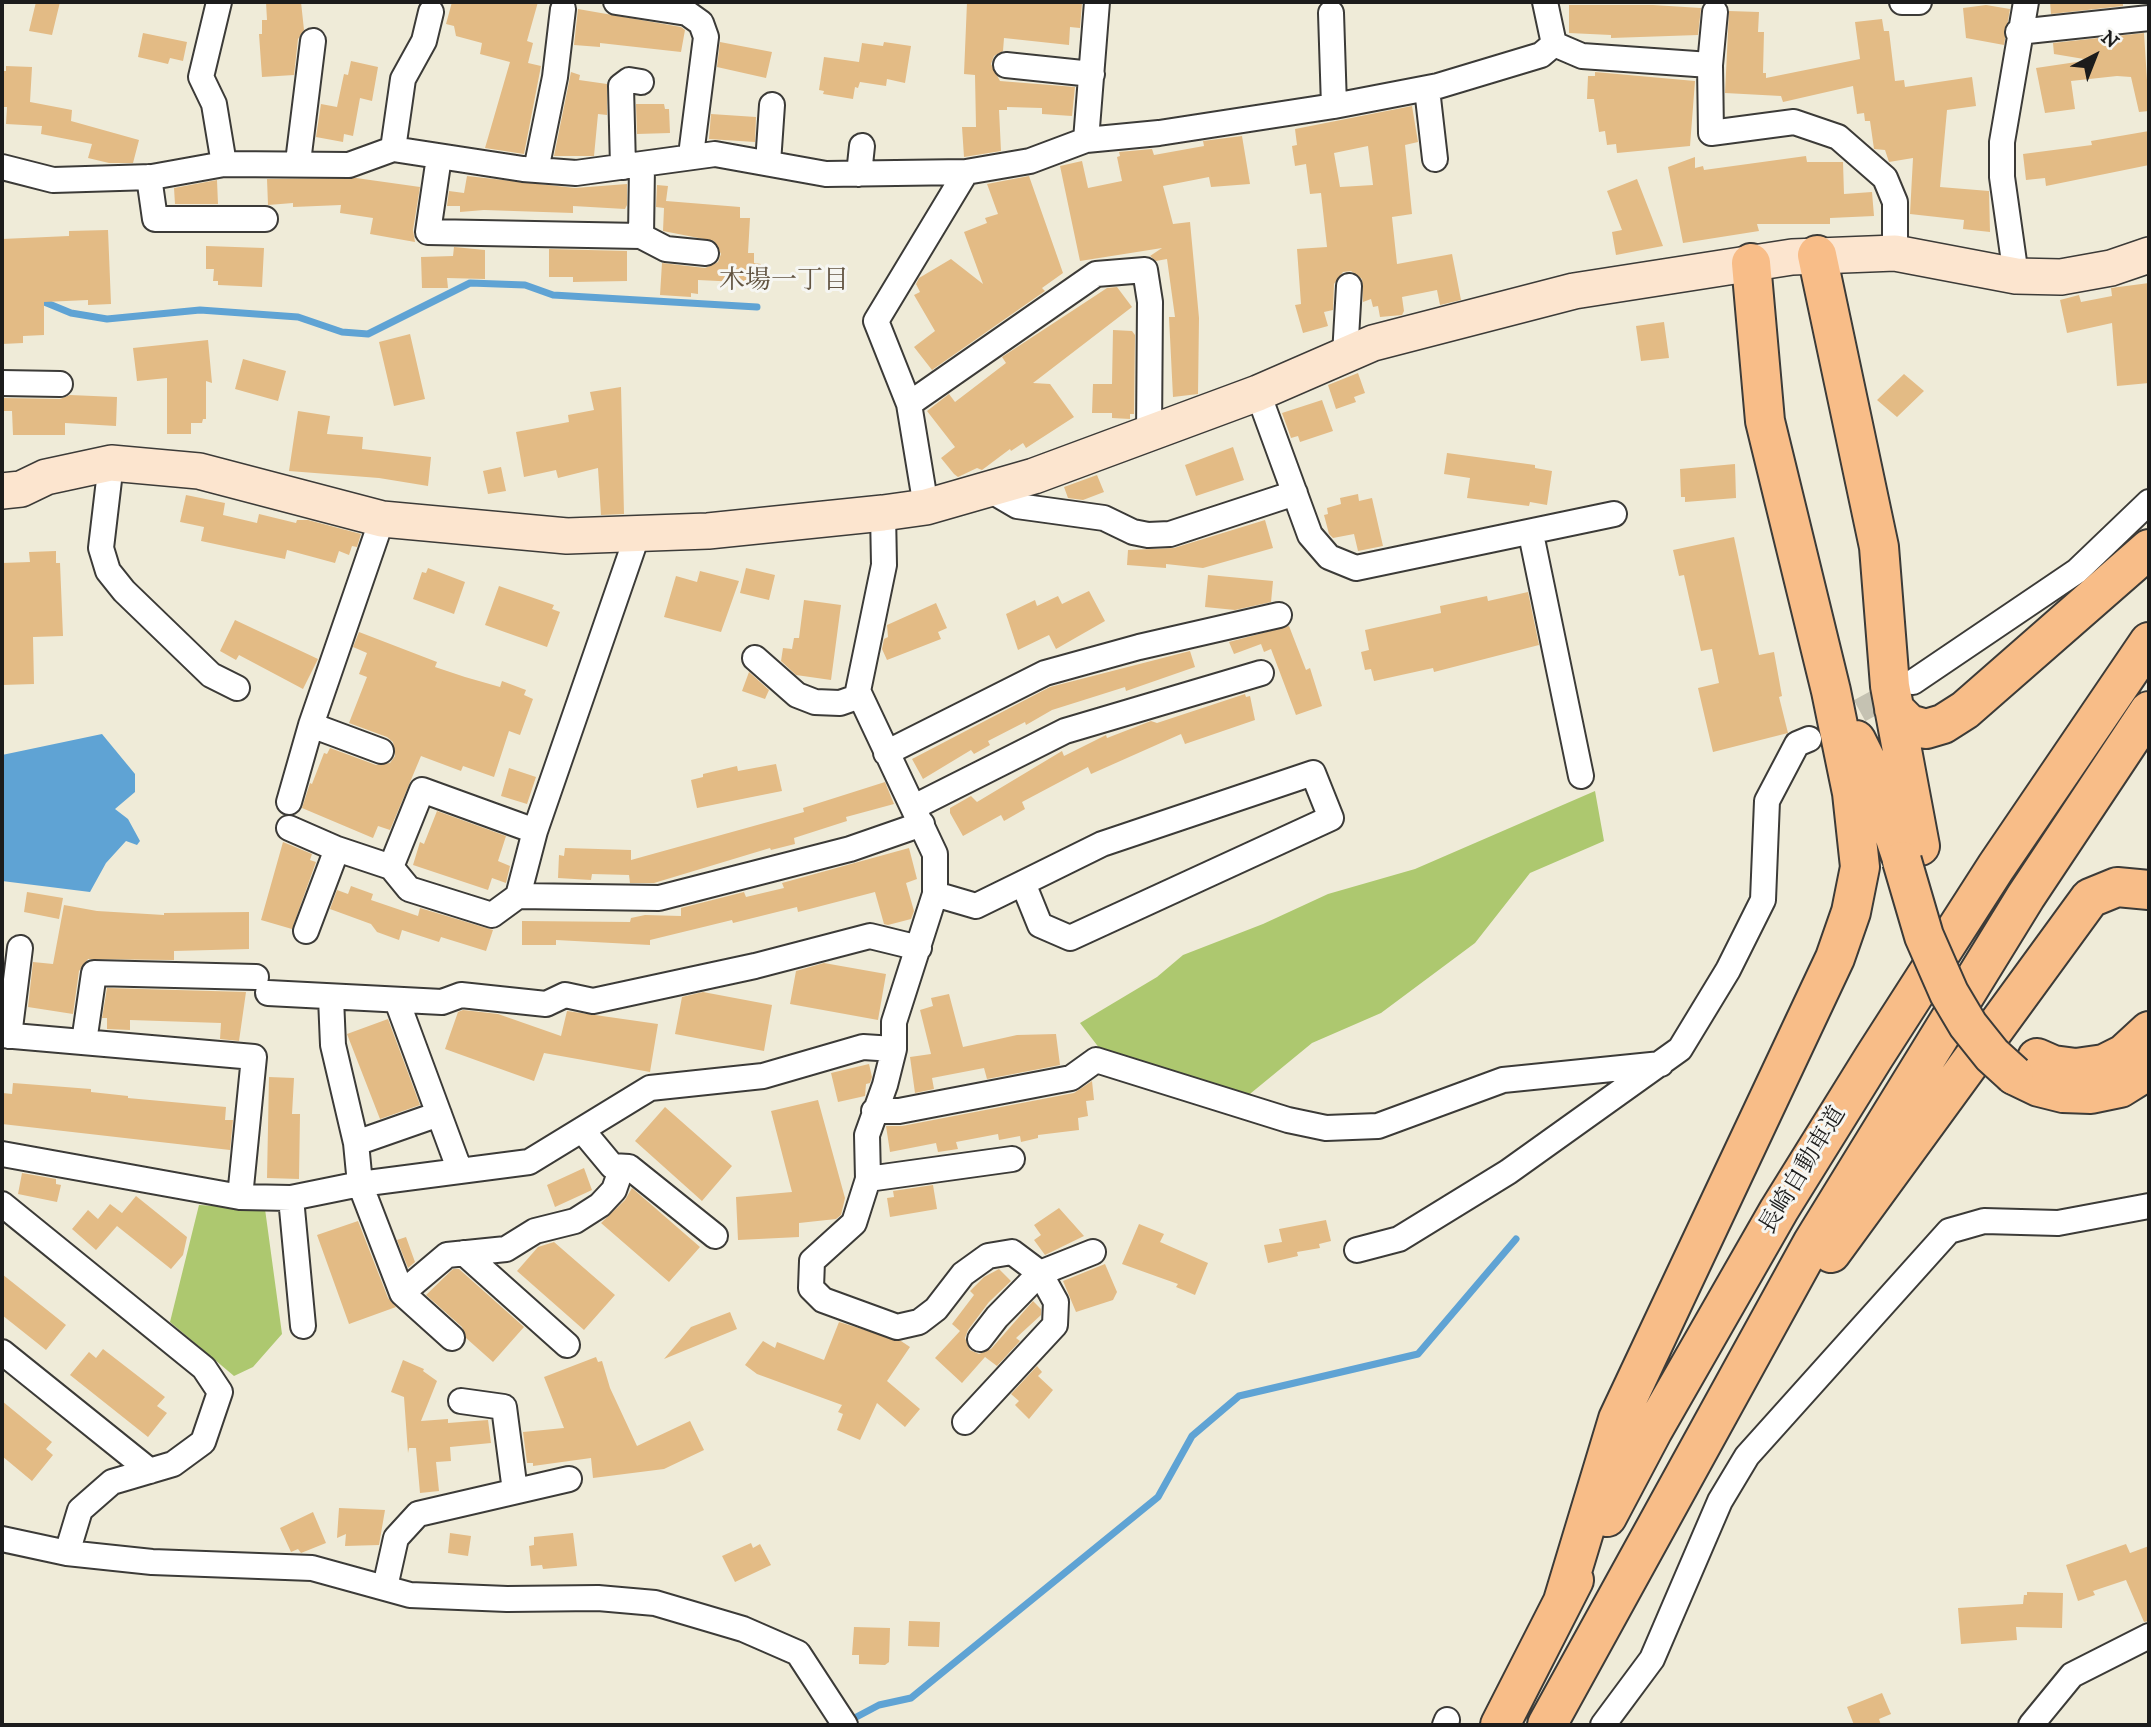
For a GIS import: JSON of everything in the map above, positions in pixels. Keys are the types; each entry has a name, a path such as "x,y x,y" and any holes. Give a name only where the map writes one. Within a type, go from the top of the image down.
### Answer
{"highway":[{"path":"1817,255 1879,547 1909,724 1926,729 1943,724 1965,710 2149,549"},
{"path":"1563,1601 1618,1419 1835,958 1851,912 1860,867 1852,793 1831,691 1765,421 1751,263"},
{"name":"長崎自動車道","path":"1500,1725 1653,1430 1779,1210 1996,867 2149,642"},
{"path":"1831,691 1911,853 1964,974 2021,1065 2051,1090 2091,1094 2120,1088 2149,1070"},
{"path":"1904,696 1911,853"},
{"name":"長崎自動車道","path":"1548,1725 1813,1242 2026,896 2149,711"},
{"path":"1742,1368 1855,1221 2090,898 2117,887 2149,890"},
{"path":"2021,1065 2076,1068 2104,1064 2124,1054 2149,1031"}],"street":[{"path":"219,2 201,77 214,104 224,164"},
{"path":"616,2 687,13 701,23 706,37 691,155"},
{"path":"1086,140 1097,2"},
{"path":"1545,2 1553,44"},
{"path":"1902,2 1919,2"},
{"path":"2016,276 2002,177 2002,142 2018,32 2026,2"},
{"path":"536,170 555,77 564,9"},
{"path":"393,149 402,79 424,41 431,12"},
{"path":"1715,12 1710,65 1711,133 1794,122 1838,137 1885,178 1895,202 1895,253"},
{"path":"1331,13 1334,106"},
{"path":"2018,32 2149,18"},
{"path":"298,162 313,41"},
{"path":"1553,44 1582,56 1710,65"},
{"path":"2,167 53,180 149,177 224,164 298,162 349,165 393,149 536,170 576,173 691,155 715,154 827,174 966,172 1030,161 1086,140 1160,133 1427,89 1541,55 1553,44"},
{"path":"1006,65 1092,74"},
{"path":"641,82 629,80 621,86 641,236"},
{"path":"1427,89 1435,159"},
{"path":"768,163 772,105"},
{"path":"859,174 862,146"},
{"path":"439,157 428,232 641,236 666,249 706,253"},
{"path":"926,507 909,404 876,321 966,172"},
{"path":"149,177 155,219 265,219"},
{"path":"2,491 20,489 46,477 111,463 199,471 383,519 567,536 637,536 884,513 926,507 1034,476 1258,393 1373,343 1574,291 1817,255 1895,253 2016,276 2061,277 2111,268 2149,255"},
{"path":"909,404 1096,274 1145,270 1150,302 1149,435"},
{"path":"1345,355 1349,286"},
{"path":"2,383 61,384"},
{"path":"1258,393 1310,535 1329,557 1356,568 1531,534 1614,514"},
{"path":"111,463 101,548 108,571 124,590 211,674 237,688"},
{"path":"988,489 1017,506 1104,518 1133,532 1148,535 1170,534 1295,493"},
{"path":"1904,696 2077,571 2149,502"},
{"path":"884,513 884,565 858,691 935,854 934,894 894,1022 894,1049 885,1085 867,1135 868,1179 853,1223 812,1261 811,1288 822,1300 897,1327 919,1322 936,1310 963,1275 988,1256 1012,1252 1040,1273 1056,1302 1055,1325 965,1422"},
{"path":"289,802 311,725 383,519"},
{"path":"1531,534 1581,776"},
{"path":"518,896 535,831 637,536"},
{"path":"886,753 1045,673 1139,647 1279,615"},
{"path":"755,657 797,695 815,702 840,703 860,696"},
{"path":"289,828 337,849 391,867 409,888 492,915 518,896 659,898 850,849 918,816 1065,731 1261,673"},
{"path":"311,725 381,751"},
{"path":"1357,1250 1399,1239 1475,1192 1680,1049 1728,970 1763,900 1767,801 1797,744 1809,739"},
{"path":"934,894 976,906 1102,844 1312,773 1331,818 1070,938 1040,925 1023,883"},
{"path":"391,867 422,790 535,831"},
{"path":"306,931 337,849"},
{"path":"85,1042 94,973 262,985 331,998 442,1002 461,995 546,1004 565,995 593,1001 755,966 870,936 919,948"},
{"path":"20,948 5,1035 254,1057 240,1197"},
{"path":"331,998 333,1045 356,1143 360,1184 401,1293 452,1338"},
{"path":"397,1000 460,1171"},
{"path":"2,1154 240,1197 291,1198 360,1184 529,1161 650,1088 764,1076 863,1047 894,1049"},
{"path":"874,1111 899,1111 1071,1079 1096,1060 1287,1120 1326,1128 1378,1126 1503,1080 1661,1064"},
{"path":"356,1143 439,1114"},
{"path":"582,1130 612,1166 629,1167 715,1236"},
{"path":"868,1179 1012,1159"},
{"path":"401,1293 447,1255 506,1250 535,1230 575,1221 600,1205 614,1190 622,1167"},
{"path":"291,1198 303,1326"},
{"path":"2,1204 204,1368 220,1392 203,1442 173,1464 112,1482 80,1510 67,1553"},
{"path":"1603,1725 1652,1658 1720,1501 1747,1456 1950,1231 1984,1221 2058,1223 2149,1206"},
{"path":"980,1339 997,1317 1040,1273 1093,1252"},
{"path":"464,1253 567,1345"},
{"path":"2,1352 150,1471"},
{"path":"461,1401 504,1407 515,1491"},
{"path":"385,1587 396,1538 418,1514 569,1479"},
{"path":"2,1539 67,1553 232,1567 312,1568 410,1595 507,1599 598,1598 655,1603 743,1629 798,1653 840,1718"},
{"path":"2031,1725 2072,1675 2149,1636"}],"green space":[{"path":"1595,791 1604,841 1530,873 1475,943 1381,1013 1312,1043 1245,1098 1113,1066 1080,1023 1157,977 1183,955 1263,924 1328,894 1415,869"},
{"path":"199,1205 265,1209 282,1334 253,1367 234,1376 170,1322"}],"water":[{"path":"102,734 135,774 135,792 115,809 128,819 140,841 137,845 126,841 106,863 90,892 2,881 2,755"}],"building":[{"path":"36,2 60,2 52,35 29,31"},
{"path":"266,2 301,2 304,30 298,39 294,75 262,77 259,34 262,34 262,20 267,20"},
{"path":"452,2 538,2 527,41 533,43 528,63 541,66 524,154 485,148 510,62 480,54 482,43 456,36 454,26 446,24"},
{"path":"967,2 1082,4 1080,28 1070,27 1069,45 1004,38 1003,51 994,56 991,64 1000,81 1075,87 1072,116 1042,114 1042,108 1007,107 1007,110 999,110 1001,151 964,157 962,127 976,127 975,75 964,74"},
{"path":"2050,2 2123,2 2123,6 2051,14"},
{"path":"1569,5 1701,8 1698,35 1611,38 1611,35 1569,33"},
{"path":"1986,5 2010,9 2004,45 1966,38 1963,8"},
{"path":"578,9 681,27 685,30 681,52 600,43 600,47 574,45"},
{"path":"1729,11 1759,12 1758,32 1764,32 1763,73 1766,73 1766,78 1860,59 1855,22 1882,19 1884,31 1889,31 1895,81 1904,80 1905,87 1972,77 1976,106 1947,110 1940,187 1989,191 1990,232 1963,229 1964,220 1910,214 1913,158 1889,162 1885,150 1874,149 1870,121 1865,121 1864,113 1857,114 1853,86 1783,102 1781,96 1725,93"},
{"path":"143,33 187,42 183,61 170,58 168,64 138,57"},
{"path":"2144,33 2149,111 2139,112 2131,77 2117,76 2071,81 2075,109 2045,113 2036,68 2090,60 2054,54 2053,43"},
{"path":"720,42 772,52 766,78 717,67"},
{"path":"884,42 911,46 905,83 887,79 886,86 860,82 858,88 855,87 853,99 823,94 824,91 819,90 824,57 859,62 862,43 883,46"},
{"path":"351,61 378,67 372,101 360,98 353,136 344,134 343,142 316,137 321,104 337,107 344,74 348,75"},
{"path":"6,66 32,67 30,102 72,110 71,121 139,140 133,163 109,163 88,158 92,144 41,134 42,126 6,124 7,107 2,107 2,71 6,71"},
{"path":"571,72 580,75 579,80 607,84 607,115 598,114 594,156 554,156"},
{"path":"1595,72 1695,81 1690,146 1617,153 1616,144 1607,145 1605,131 1599,132 1594,99 1587,99 1588,76 1595,76"},
{"path":"636,104 664,104 665,109 669,109 670,133 637,134"},
{"path":"1412,106 1418,142 1405,145 1412,214 1392,217 1397,264 1452,254 1461,300 1440,305 1437,290 1402,297 1402,315 1380,317 1378,306 1373,307 1371,299 1363,302 1362,279 1351,271 1343,272 1334,284 1333,310 1324,312 1328,326 1303,333 1295,305 1301,304 1297,249 1327,247 1321,193 1310,194 1306,164 1295,166 1292,146 1297,145 1295,129","holes":["1368,146 1373,185 1340,187 1334,153"]},
{"path":"711,114 756,117 755,142 709,139"},
{"path":"2149,131 2149,165 2046,186 2045,178 2026,180 2023,154 2092,145 2091,141"},
{"path":"1242,136 1250,184 1211,187 1209,177 1163,186 1173,224 1190,222 1199,318 1198,394 1173,397 1169,317 1175,317 1167,259 1156,261 1150,256 1162,248 1080,261 1060,166 1082,161 1088,188 1122,181 1117,157 1120,156 1119,152 1152,149 1154,155 1204,146 1203,141"},
{"path":"1806,156 1807,162 1843,162 1844,194 1872,192 1874,216 1830,218 1830,224 1757,224 1759,231 1683,243 1668,167 1695,157 1695,168 1703,166 1704,170"},
{"path":"467,176 575,188 627,184 627,205 625,209 573,206 573,213 484,210 460,212 460,206 447,206 449,191 464,193"},
{"path":"1029,176 1063,273 1042,288 1045,291 932,370 914,347 935,331 914,295 920,292 916,284 919,278 951,259 983,284 964,232 987,223 985,218 998,214 987,184"},
{"path":"356,178 420,187 413,230 415,242 370,234 373,218 340,213 341,205 268,205 267,179"},
{"path":"1637,179 1663,246 1616,255 1612,232 1622,230 1607,191"},
{"path":"217,180 218,204 175,204 174,188"},
{"path":"657,185 668,186 666,201 740,207 740,218 750,218 748,253 754,253 754,263 761,264 760,283 698,280 698,294 691,293 691,297 660,295 662,263 705,268 718,262 721,254 714,241 663,231 664,208 656,207"},
{"path":"108,230 111,304 88,305 88,300 44,302 44,335 23,336 23,343 2,344 2,239 69,236 69,231"},
{"path":"206,246 264,248 262,287 218,285 218,281 213,281 214,269 206,269"},
{"path":"454,247 485,250 485,279 447,278 448,288 422,288 421,257 453,256"},
{"path":"549,249 627,251 627,281 573,282 573,277 549,277"},
{"path":"2149,283 2149,383 2117,386 2112,323 2067,333 2060,300 2079,295 2081,302 2112,296 2111,288"},
{"path":"1117,287 1132,307 1033,383 1050,384 1074,417 1026,448 1023,443 1011,451 1010,449 982,470 977,468 958,477 954,474 941,458 955,447 927,411 949,394 955,402 1006,363 1002,357 1107,288"},
{"path":"1664,322 1669,358 1641,361 1636,326"},
{"path":"1113,330 1132,331 1135,335 1134,414 1130,414 1130,419 1112,418 1112,413 1092,413 1093,384 1112,384"},
{"path":"410,334 425,399 394,406 379,342"},
{"path":"208,340 212,383 206,381 206,419 203,419 202,423 191,423 191,434 167,434 167,378 137,381 133,348"},
{"path":"243,359 286,371 278,401 235,389"},
{"path":"1358,373 1365,393 1354,397 1356,402 1336,409 1328,385"},
{"path":"1904,374 1924,391 1897,417 1877,400"},
{"path":"621,387 624,514 601,515 598,468 558,478 556,470 524,477 516,432 569,422 568,415 594,410 590,392"},
{"path":"70,395 117,397 116,426 65,423 65,435 13,435 12,411 2,411 2,398 60,399"},
{"path":"1322,400 1333,431 1300,442 1298,436 1291,438 1282,413"},
{"path":"298,411 330,416 327,434 363,437 362,449 431,457 428,486 379,478 289,471"},
{"path":"1233,447 1244,480 1196,496 1185,465"},
{"path":"1447,453 1535,465 1535,468 1552,471 1547,505 1530,502 1529,506 1467,498 1470,478 1444,474"},
{"path":"1735,464 1736,498 1685,502 1685,497 1681,497 1680,469"},
{"path":"501,467 506,491 488,494 483,471"},
{"path":"1097,475 1104,492 1083,500 1068,498 1064,487"},
{"path":"1358,494 1359,501 1372,498 1383,546 1358,551 1354,534 1333,538 1329,534 1324,515 1328,514 1327,508 1341,504 1340,498"},
{"path":"186,495 225,503 223,515 257,523 259,514 296,523 297,520 308,520 361,534 357,547 352,546 349,555 339,551 335,563 287,550 285,559 201,541 204,527 180,522"},
{"path":"1265,520 1273,548 1203,568 1166,564 1166,568 1127,565 1128,550 1174,548"},
{"path":"1734,537 1759,655 1774,652 1782,696 1779,697 1788,733 1713,752 1698,688 1719,683 1712,649 1701,651 1684,575 1679,576 1673,550"},
{"path":"56,551 56,563 60,563 63,636 33,637 34,684 2,685 2,563 30,562 29,552"},
{"path":"428,568 465,582 454,614 413,599 422,572 426,573"},
{"path":"746,568 775,575 769,600 740,593"},
{"path":"700,571 739,581 721,632 664,617 676,576 697,582"},
{"path":"1208,575 1273,581 1271,602 1235,610 1205,607"},
{"path":"499,586 554,605 552,609 560,612 547,647 485,625"},
{"path":"1089,591 1105,621 1056,649 1049,635 1018,650 1006,614 1035,600 1037,606 1058,596 1062,604"},
{"path":"1528,592 1539,645 1434,672 1433,668 1374,681 1371,669 1365,670 1361,652 1369,650 1365,630 1441,613 1440,606 1487,596 1488,601"},
{"path":"804,600 841,605 831,680 796,675 781,661 783,648 792,649 794,638 799,638"},
{"path":"936,603 947,628 938,632 941,639 887,660 882,649 884,639 888,637 887,625"},
{"path":"235,620 318,659 303,689 239,655 236,660 220,651"},
{"path":"1289,626 1306,670 1310,668 1322,706 1296,715 1271,649 1264,652 1261,644 1234,654 1229,642"},
{"path":"359,632 437,662 435,667 500,687 502,681 526,690 524,695 533,699 520,735 509,731 494,777 463,766 461,771 421,756 390,830 378,826 373,838 302,808 324,753 327,754 330,748 376,765 390,763 395,756 393,742 387,737 349,723 367,677 359,674 367,653 353,647"},
{"path":"1190,651 1195,667 1126,691 1125,687 1052,710 1026,725 1025,722 988,741 990,745 974,754 971,750 923,779 912,759 1050,687"},
{"path":"749,672 769,690 765,699 742,691"},
{"path":"1245,694 1246,697 1250,696 1255,720 1185,744 1181,734 1091,774 1088,767 1022,802 1025,809 1004,821 1001,815 963,836 950,813 950,808 971,796 977,802 1062,751 1064,756 1106,735 1107,738 1151,721 1157,723"},
{"path":"776,764 782,791 697,808 691,780 703,777 703,774 737,766 738,771"},
{"path":"509,768 536,777 527,804 501,796"},
{"path":"885,782 894,804 846,817 847,821 794,838 795,844 771,850 770,848 654,883 630,883 629,875 592,874 591,880 558,878 559,855 564,856 565,848 631,850 631,860 804,812 803,808"},
{"path":"437,811 506,836 498,861 510,866 506,883 492,878 488,890 413,865 420,842 424,844"},
{"path":"283,842 312,854 310,860 316,862 292,929 261,920"},
{"path":"909,848 917,879 906,883 914,911 911,919 888,925 884,924 875,892 798,912 797,907 733,923 732,920 650,940 650,945 556,940 556,945 522,945 522,921 630,922 631,918 645,915 681,916 681,908 744,892 746,897 784,888 782,883"},
{"path":"351,886 373,894 371,900 418,916 420,908 493,930 486,951 441,937 439,942 402,930 399,940 377,932 371,924 330,909 337,890 348,894"},
{"path":"27,892 63,898 59,919 24,912"},
{"path":"64,905 97,911 164,915 249,912 249,949 174,951 174,960 88,959 79,971 73,1014 28,1007 33,962 53,964"},
{"path":"824,963 886,974 878,1020 790,1004 796,971"},
{"path":"107,988 246,992 239,1041 220,1039 221,1023 130,1020 130,1030 107,1029 107,1018 102,1018"},
{"path":"703,992 772,1005 764,1051 675,1034 682,997"},
{"path":"949,994 963,1047 1017,1035 1056,1034 1060,1065 987,1079 984,1068 932,1078 934,1089 915,1093 910,1057 931,1054 920,1010 933,1006 931,998"},
{"path":"463,1010 498,1014 561,1036 567,1011 658,1024 650,1072 544,1053 534,1081 445,1049 458,1012"},
{"path":"388,1019 420,1105 380,1119 347,1034"},
{"path":"869,1064 872,1077 870,1083 866,1084 865,1096 838,1102 831,1073"},
{"path":"269,1077 294,1078 292,1114 300,1114 299,1179 267,1178"},
{"path":"1092,1081 1094,1100 1086,1101 1088,1116 1078,1118 1079,1130 1038,1135 1038,1138 1021,1142 1020,1136 999,1140 998,1134 956,1142 958,1149 938,1152 936,1143 890,1152 886,1126 902,1126 1074,1093"},
{"path":"13,1083 91,1089 91,1092 128,1098 226,1107 225,1120 233,1120 230,1150 2,1124 3,1093 12,1094"},
{"path":"818,1100 845,1198 841,1215 836,1219 799,1223 799,1237 738,1240 736,1197 792,1192 771,1111"},
{"path":"665,1107 732,1166 702,1201 635,1141"},
{"path":"584,1168 592,1190 555,1207 547,1185"},
{"path":"22,1173 56,1179 56,1184 61,1185 57,1202 18,1194"},
{"path":"933,1185 937,1209 890,1217 887,1198 894,1197 893,1191"},
{"path":"632,1188 700,1247 669,1282 601,1223 625,1200"},
{"path":"136,1196 187,1237 183,1255 171,1269 117,1226 96,1250 72,1229 88,1210 98,1219 110,1204 122,1213"},
{"path":"1059,1208 1084,1236 1045,1255 1034,1240 1041,1235 1034,1225"},
{"path":"1326,1220 1331,1241 1319,1244 1320,1248 1297,1252 1298,1256 1268,1263 1264,1245 1282,1242 1279,1229"},
{"path":"358,1221 388,1298 396,1307 349,1324 317,1235"},
{"path":"1139,1224 1164,1234 1160,1242 1208,1263 1195,1295 1176,1287 1178,1284 1122,1264"},
{"path":"406,1237 415,1262 408,1268 397,1240"},
{"path":"554,1242 615,1295 584,1330 517,1271 538,1247"},
{"path":"1105,1264 1117,1292 1113,1300 1076,1312 1063,1281"},
{"path":"453,1269 459,1269 524,1327 493,1362 466,1338 462,1327 426,1295"},
{"path":"999,1269 1011,1281 989,1302 968,1330 965,1338 970,1350 979,1354 991,1349 1033,1301 1041,1309 1041,1315 1016,1338 1020,1341 997,1366 985,1357 962,1383 935,1358 960,1331 952,1324 974,1295 970,1291 984,1277"},
{"path":"2,1274 66,1325 46,1350 2,1315"},
{"path":"730,1312 737,1329 664,1359 691,1327"},
{"path":"839,1322 901,1341 910,1347 887,1381 920,1409 905,1427 877,1403 860,1440 837,1430 843,1414 838,1412 842,1405 757,1374 745,1365 763,1341 775,1348 777,1342 824,1360"},
{"path":"103,1349 165,1397 157,1406 167,1413 148,1437 70,1375 89,1352 96,1358"},
{"path":"596,1357 598,1362 602,1361 610,1388 637,1446 690,1421 704,1450 664,1469 593,1478 591,1458 533,1466 533,1463 527,1463 523,1432 564,1428 544,1377"},
{"path":"403,1360 424,1369 423,1371 437,1381 421,1421 448,1419 448,1423 488,1420 491,1443 450,1447 451,1461 436,1462 439,1491 420,1493 416,1448 409,1448 408,1453 404,1397 391,1392"},
{"path":"1037,1366 1042,1372 1038,1376 1053,1390 1029,1419 1015,1405 1019,1401 1011,1394"},
{"path":"2,1401 52,1442 46,1449 53,1455 32,1481 2,1456"},
{"path":"339,1508 385,1510 379,1545 345,1546 346,1534 337,1538"},
{"path":"313,1512 326,1543 301,1553 298,1549 291,1552 280,1528"},
{"path":"450,1533 471,1536 468,1556 448,1553"},
{"path":"573,1533 577,1566 543,1569 542,1565 531,1566 529,1546 534,1545 534,1537"},
{"path":"751,1543 753,1548 760,1544 771,1565 735,1582 722,1556"},
{"path":"2126,1544 2130,1553 2149,1546 2149,1621 2144,1622 2126,1580 2093,1591 2095,1595 2078,1601 2066,1565"},
{"path":"2027,1592 2063,1593 2062,1628 2016,1627 2017,1640 1961,1644 1958,1608 2023,1604"},
{"path":"909,1621 940,1622 939,1647 908,1646"},
{"path":"854,1627 890,1628 889,1662 885,1665 859,1664 859,1655 852,1655"},
{"path":"1882,1693 1891,1714 1879,1719 1881,1725 1854,1725 1847,1707"}],"waterway":[{"path":"37,299 71,313 107,319 200,310 298,317 342,332 368,334 470,283 525,285 553,295 757,307"},
{"path":"847,1722 879,1705 911,1698 1158,1497 1192,1436 1239,1396 1418,1354 1516,1239"}],"tunnel":[{"path":"1828,728 1903,687"}],"district":[{"name":"木場一丁目","path":"784,283"}]}
